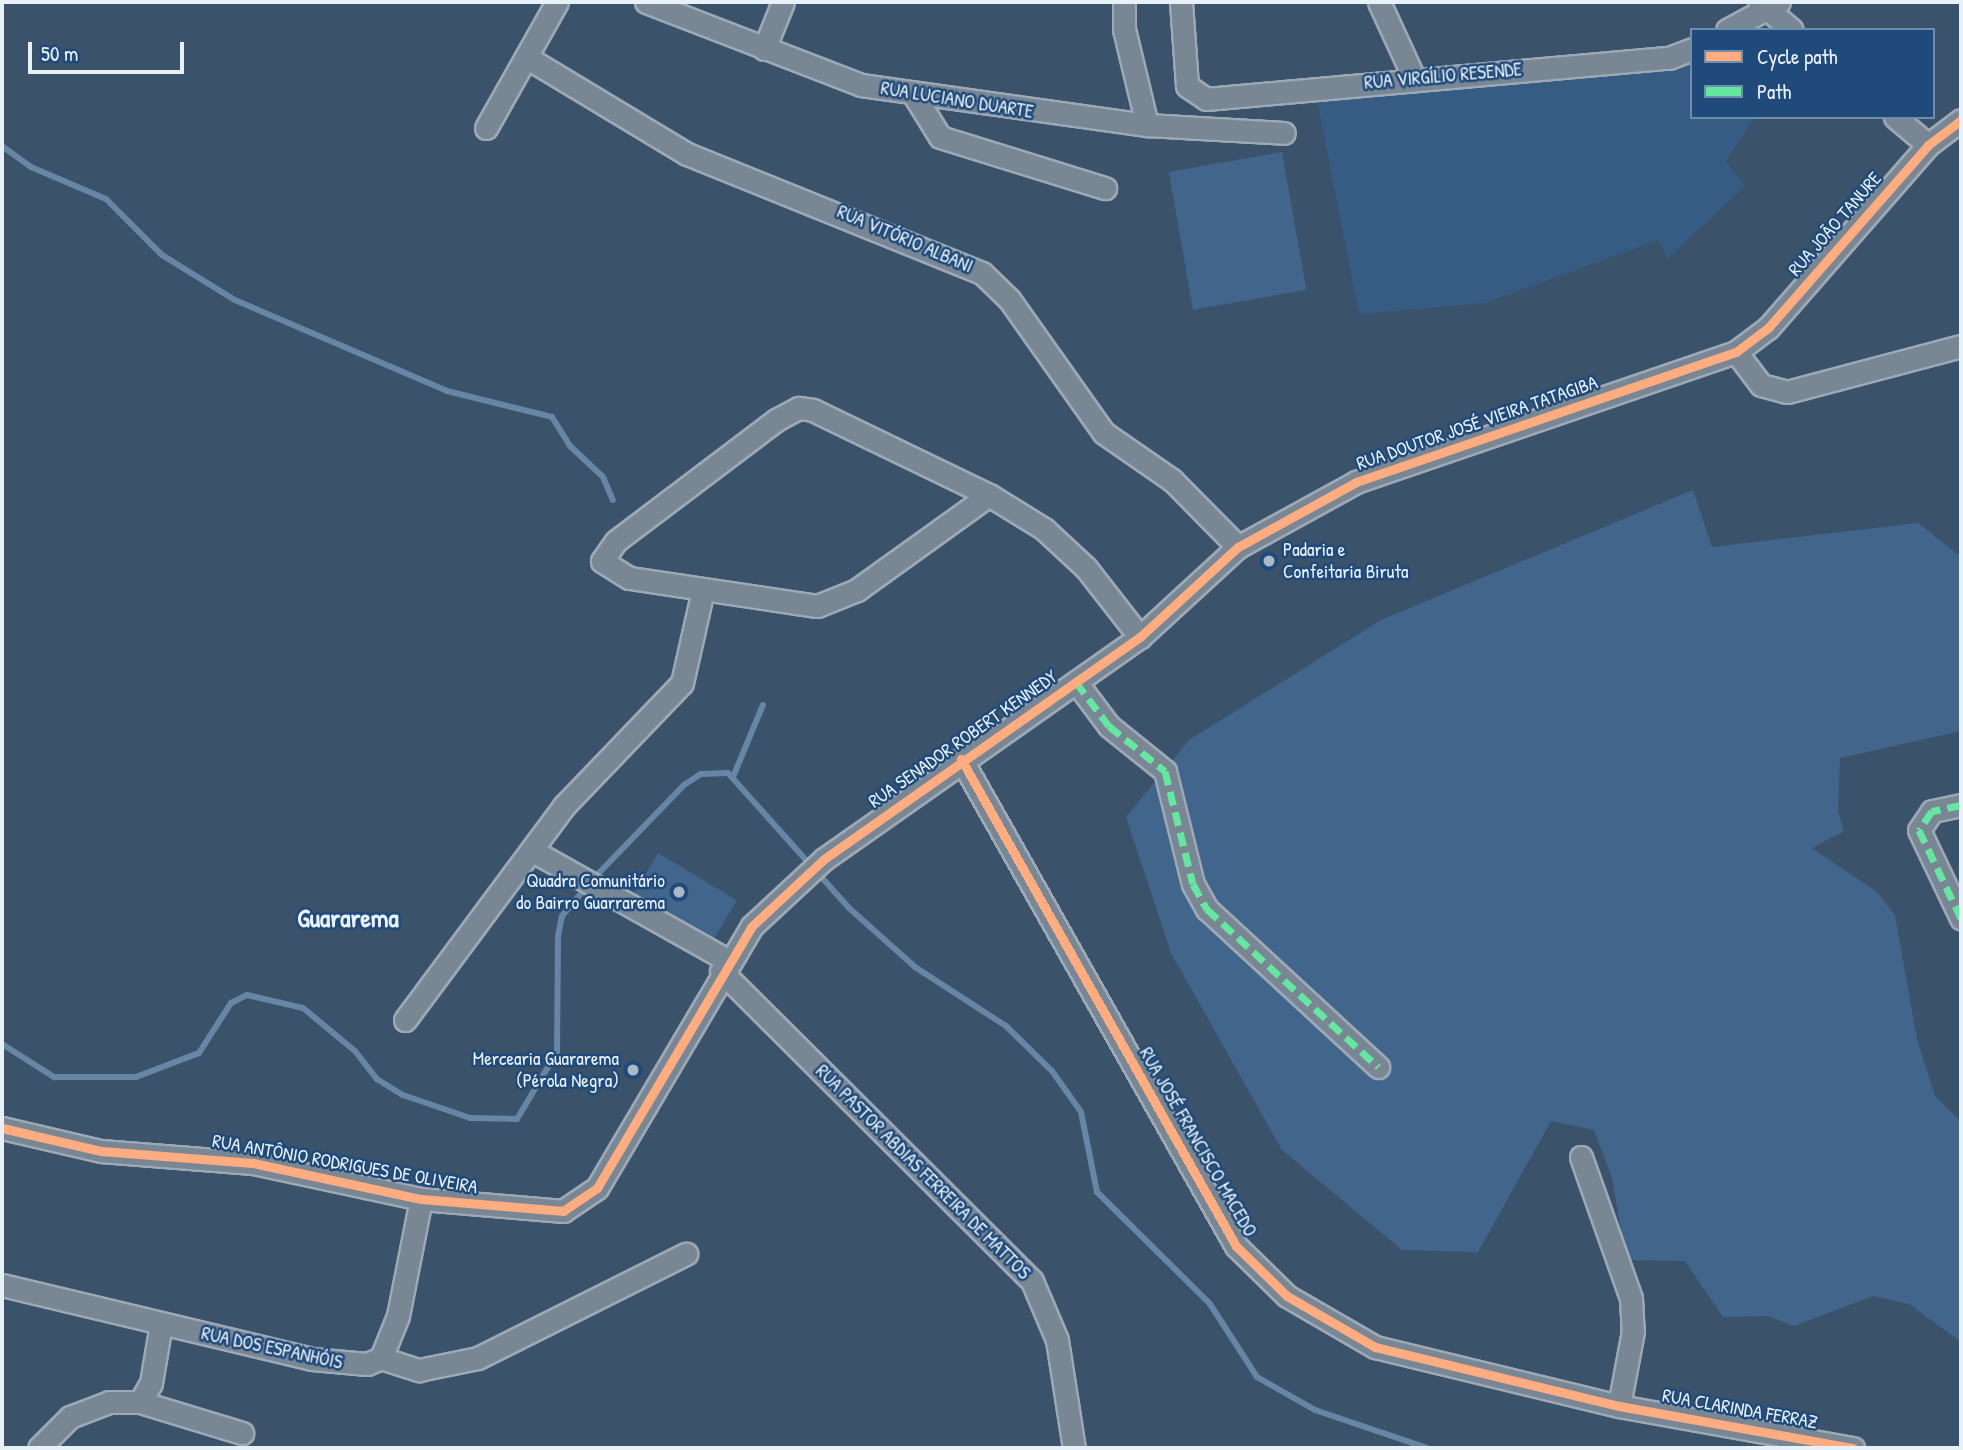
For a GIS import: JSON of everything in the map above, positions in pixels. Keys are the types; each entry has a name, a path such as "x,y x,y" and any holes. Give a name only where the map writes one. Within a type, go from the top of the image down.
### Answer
{"street":[{"path":"486,128 557,2"},
{"name":"RUA LUCIANO DUARTE","path":"646,2 861,85 914,95 1147,125 1284,133"},
{"path":"764,49 783,2"},
{"path":"1124,2 1124,29 1147,125"},
{"name":"RUA VIRGÍLIO RESENDE","path":"1181,2 1187,86 1206,99 1414,78 1669,58 1690,50"},
{"path":"1379,2 1414,78"},
{"path":"1732,28 1775,12"},
{"name":"RUA VITÓRIO ALBANI","path":"526,57 687,154 982,273 1009,299 1104,433 1172,480 1238,547"},
{"path":"914,95 940,137 1105,188"},
{"path":"1897,119 1928,145"},
{"name":"RUA JOÃO TANURE","path":"1736,352 1768,328 1928,145 1961,120"},
{"path":"1736,352 1761,385 1787,392 1961,346"},
{"name":"RUA DOUTOR JOSÉ VIEIRA TATAGIBA","path":"1238,547 1356,482 1736,352"},
{"path":"989,495 834,601 791,604 703,590 612,572 602,561 615,541 799,408 832,417 989,495 1068,549 1140,637"},
{"name":"RUA SENADOR ROBERT KENNEDY","path":"724,966 797,880 961,759 1140,637 1238,547"},
{"path":"405,1020 564,806 682,683 703,590"},
{"path":"1076,682 1109,726 1165,771 1193,884 1207,909 1378,1067"},
{"name":"RUA JOSÉ FRANCISCO MACEDO","path":"961,759 1189,1168 1256,1271 1375,1347 1619,1406"},
{"path":"1961,805 1932,811 1919,830 1961,918"},
{"name":"RUA PASTOR ABDIAS FERREIRA DE MATTOS","path":"533,851 724,966 1032,1281 1057,1340 1074,1448"},
{"name":"RUA ANTÔNIO RODRIGUES DE OLIVEIRA","path":"2,1128 101,1151 253,1163 421,1199 563,1210 597,1188 724,966"},
{"path":"1581,1157 1631,1298 1633,1331 1619,1406"},
{"path":"421,1199 398,1316 380,1358 419,1370 478,1358 686,1254"},
{"name":"RUA DOS ESPANHÓIS","path":"2,1284 161,1324 354,1365 380,1358"},
{"path":"140,1402 150,1383 161,1324"},
{"path":"39,1448 70,1417 109,1402 140,1402 242,1433"},
{"name":"RUA CLARINDA FERRAZ","path":"1619,1406 1853,1448"}],"shaded area":[{"path":"1690,56 1690,119 1754,119 1726,161 1745,186 1668,258 1658,240 1485,303 1359,314 1317,99"},
{"path":"1282,152 1306,290 1193,310 1169,172"},
{"path":"1693,490 1712,547 1918,523 1961,557 1961,731 1840,758 1838,811 1844,831 1812,848 1876,891 1895,915 1917,1039 1935,1096 1961,1122 1961,1342 1909,1304 1873,1296 1794,1326 1767,1316 1723,1317 1685,1261 1626,1260 1612,1178 1594,1130 1551,1121 1478,1252 1402,1250 1282,1150 1171,953 1126,817 1189,740 1381,620"},
{"name":"Quadra Comunitário do Bairro Guarrarema","path":"658,853 737,900 709,947 630,899"}],"waterway":[{"path":"2,146 31,167 106,199 162,255 235,300 447,391 552,417 570,446 603,477 613,500"},
{"path":"733,777 763,705"},
{"path":"593,879 684,785 701,774 728,773 849,908 915,967 1006,1026 1052,1071 1081,1112 1097,1192 1210,1304 1257,1377 1315,1410 1427,1448"},
{"path":"2,1044 54,1077 136,1077 199,1053 231,1003 247,995 303,1008 355,1051 377,1079 403,1095 470,1118 517,1119 557,1052 558,936 562,916 586,887"}],"marked path":[{"path":"1076,682 1109,726 1165,771 1193,884 1207,909 1378,1067"},
{"path":"1961,805 1932,811 1919,830 1961,918"}],"cycle path":[{"path":"2,1128 101,1151 253,1163 421,1199 563,1211 597,1188 752,926 824,859 1140,637 1238,547 1356,482 1736,352 1768,328 1928,145 1961,120"},
{"path":"961,759 1236,1246 1287,1296 1375,1347 1619,1406 1853,1448"}],"place":[{"name":"Padaria e Confeitaria Biruta","path":"1269,561"},
{"name":"Quadra Comunitário do Bairro Guarrarema","path":"679,892"},
{"name":"Mercearia Guararema (Pérola Negra)","path":"633,1070"}],"district":[{"name":"Guararema","path":"348,918"}]}
